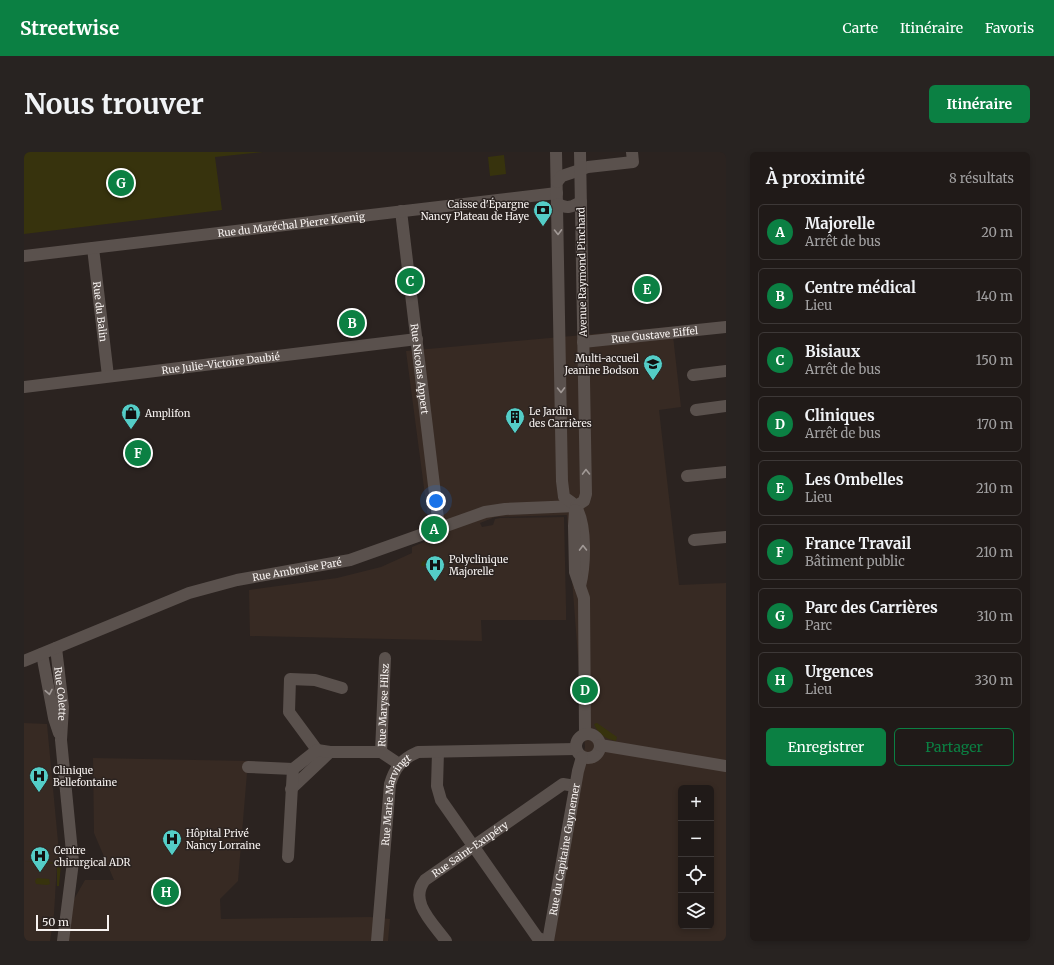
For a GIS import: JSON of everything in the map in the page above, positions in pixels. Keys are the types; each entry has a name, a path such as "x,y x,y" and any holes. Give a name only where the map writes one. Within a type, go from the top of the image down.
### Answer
{"street":[{"path":"556,152 562,481 564,497 576,506"},
{"name":"Avenue Raymond Pinchard","path":"580,152 586,494 584,501 576,506 574,526 575,572 584,598 585,733"},
{"path":"557,193 562,176 588,167 634,162 632,152"},
{"name":"Avenue Raymond Pinchard","path":"557,193 564,207 570,208 581,202"},
{"name":"Rue du Maréchal Pierre Koenig","path":"24,256 557,193"},
{"name":"Rue Nicolas Appert","path":"401,211 439,527"},
{"name":"Rue du Balin","path":"93,248 108,376"},
{"name":"Rue Gustave Eiffel","path":"583,342 726,327"},
{"name":"Rue Julie-Victoire Daubié","path":"24,387 417,339"},
{"path":"693,375 726,372"},
{"path":"696,410 726,406"},
{"path":"687,476 726,472"},
{"name":"Rue Ambroise Paré","path":"24,661 111,624 208,587 252,577 350,560 373,553 439,527 494,510 576,506"},
{"path":"694,540 726,536"},
{"name":"Rue Colette","path":"56,648 63,707 61,740 73,862 63,941"},
{"name":"Rue Colette","path":"42,654 54,718 61,740"},
{"name":"Rue Maryse Hilsz","path":"381,752 385,658"},
{"path":"342,688 315,680 290,679 289,712 317,750 330,752 381,752 398,764"},
{"path":"585,733 596,736 600,745 599,752 594,757 588,759 579,753 576,741 585,733"},
{"path":"600,745 726,766"},
{"path":"288,857 293,770 317,750"},
{"path":"291,789 330,752"},
{"name":"Rue Marie Marvingt","path":"377,941 390,784 392,774 398,764 406,757 418,752 579,753"},
{"path":"438,752 438,792 441,800 537,937 544,941"},
{"name":"Rue du Capitaine Guynemer","path":"548,941 576,786 579,753"},
{"path":"248,766 293,770"},
{"name":"Rue Saint-Exupéry","path":"446,941 419,902 419,891 425,880 564,784 576,786"}],"shaded area":[{"path":"24,152 263,152 215,157 222,210 24,234"},
{"path":"504,155 506,174 490,176 488,157"},
{"path":"672,327 681,407 659,410 679,585 726,583 726,941 546,941 585,747 567,515 495,517 480,523 482,527 493,525 495,519 500,518 564,517 566,620 481,620 482,641 250,636 249,590 337,578 381,567 412,553 412,547 429,540 430,543 441,538 431,541 406,351"},
{"path":"435,556 439,562 436,566 421,566 422,562"},
{"name":"Clinique Bellefontaine","path":"24,723 47,724 60,863 57,863 54,914 50,941 24,941"},
{"path":"597,723 617,737 616,741 609,739 600,733 594,724"},
{"name":"Hôpital Privé Nancy Lorraine","path":"93,758 248,761 238,881 220,899 221,919 370,917 390,919 388,941 67,941 73,901 85,880 114,880 94,833"},
{"path":"24,861 61,863 59,886 57,886 57,864"},
{"path":"37,878 49,879 50,884 36,884 35,881"}],"place":[{"name":"Parc des Carrières","path":"121,183"},
{"name":"Caisse d'Épargne Nancy Plateau de Haye","path":"543,227"},
{"name":"Bisiaux","path":"410,281"},
{"name":"Les Ombelles","path":"647,289"},
{"name":"Centre médical","path":"352,323"},
{"name":"Multi-accueil Jeanine Bodson","path":"653,381"},
{"name":"Amplifon","path":"131,430"},
{"name":"Le Jardin des Carrières","path":"515,434"},
{"name":"France Travail","path":"138,453"},
{"name":"Majorelle","path":"434,529"},
{"name":"Polyclinique Majorelle","path":"435,582"},
{"name":"Cliniques","path":"585,690"},
{"name":"Clinique Bellefontaine","path":"39,793"},
{"name":"Hôpital Privé Nancy Lorraine","path":"172,856"},
{"name":"Centre chirurgical ADR","path":"40,873"},
{"name":"Urgences","path":"166,892"}]}
